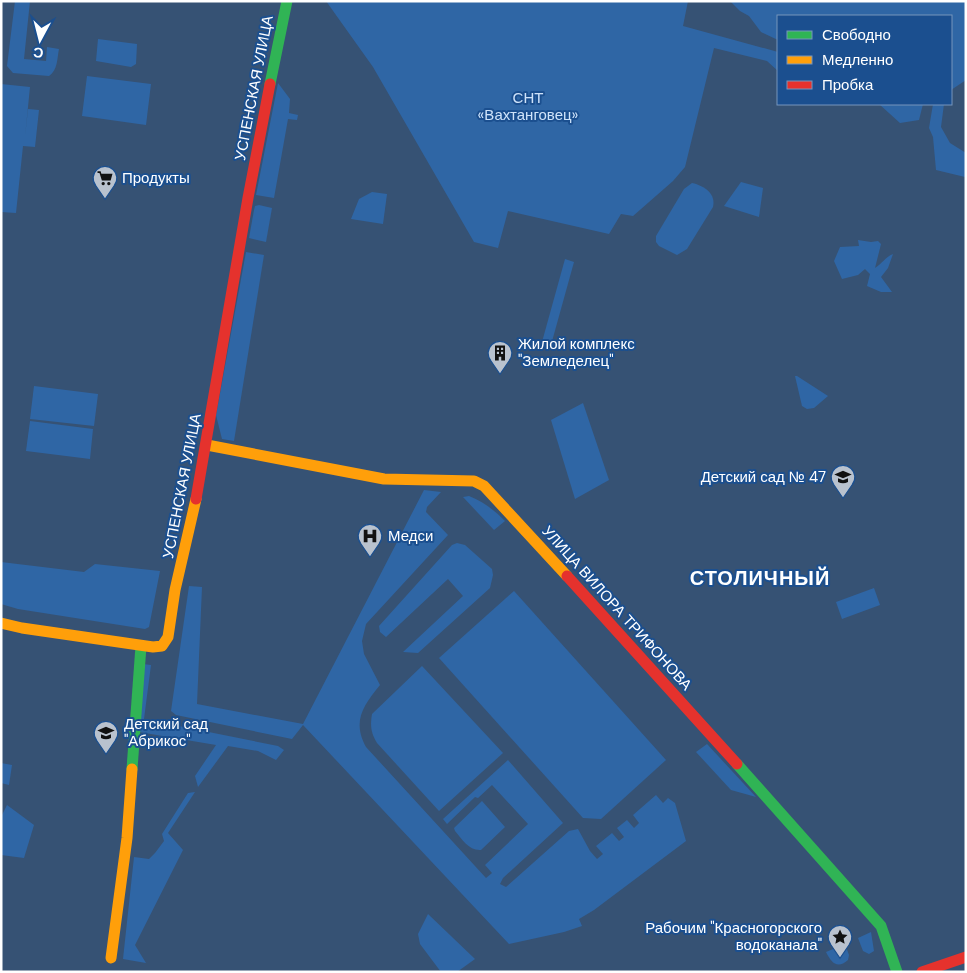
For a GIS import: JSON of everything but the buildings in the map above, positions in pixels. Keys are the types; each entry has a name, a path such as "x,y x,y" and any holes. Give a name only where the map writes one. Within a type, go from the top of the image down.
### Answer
{"street":[{"name":"УСПЕНСКАЯ УЛИЦА","path":"140,646 159,647 162,646 168,637 175,590 187,543 206,445 248,198 287,1"},
{"name":"УЛИЦА ВИЛОРА ТРИФОНОВА","path":"206,445 384,479 463,480 474,481 484,486 708,731 881,926 897,972"},
{"path":"1,623 22,628 140,646 127,838 111,958"},
{"path":"922,972 966,956"}],"green space":[{"path":"15,1 30,1 24,59 46,61 47,47 59,49 56,67 49,76 13,73 7,66"},
{"name":"СНТ «Вахтанговец»","path":"326,1 688,1 683,26 777,52 777,70 767,61 714,48 685,167 673,181 633,216 621,214 609,234 508,211 498,248 474,242 373,67"},
{"path":"730,1 966,1 966,80 952,89 952,15 777,15 777,40 761,32 749,16 740,11"},
{"path":"98,39 137,44 136,64 131,67 96,61"},
{"path":"87,76 151,84 146,125 82,116"},
{"path":"278,83 290,99 289,113 298,115 297,120 288,119 274,198 256,195"},
{"path":"1,84 30,87 25,137 28,109 39,110 35,147 23,146 16,213 1,212"},
{"path":"880,105 923,105 919,120 900,123"},
{"path":"933,105 944,105 941,127 950,143 966,153 965,177 936,170 933,137 929,128"},
{"path":"741,182 763,188 759,217 724,206"},
{"path":"692,183 701,186 711,194 713,207 687,249 677,255 659,246 656,242 656,236 684,189"},
{"path":"372,192 387,194 383,224 351,219 359,199"},
{"path":"255,206 272,208 266,242 249,238"},
{"path":"858,240 878,241 881,244 875,268 893,254 888,268 881,277 892,292 881,292 867,286 870,274 865,269 858,275 842,279 834,261 840,247 859,246"},
{"path":"246,252 264,255 234,441 222,439 216,415"},
{"path":"565,259 574,262 551,345 542,342"},
{"path":"795,376 828,396 814,408 807,409 802,406"},
{"path":"34,386 98,394 94,426 30,419"},
{"path":"583,403 609,480 575,499 551,420"},
{"path":"30,421 93,429 90,459 26,451"},
{"path":"424,490 441,492 427,507 426,512 448,535 366,624 362,641 364,654 380,685 361,714 360,729 362,738 366,747 486,878 492,873 485,865 528,824 492,785 478,798 475,797 447,824 443,819 508,760 563,823 503,878 500,884 506,887 569,831 578,829 590,851 597,859 603,854 596,846 612,833 619,841 624,837 617,828 627,820 634,828 639,823 633,815 656,795 663,803 668,798 675,803 686,841 594,910 579,919 582,926 564,932 509,944 303,725 292,739 176,715 171,711 189,586 202,587 197,704 303,724"},
{"path":"469,496 497,513 505,521 494,530 463,497"},
{"path":"457,543 465,545 492,569 493,575 490,588 418,653 403,652 463,596 448,579 386,637 380,632 379,626 452,545"},
{"path":"1,562 84,572 95,564 160,571 149,627 145,629 18,609 1,604"},
{"path":"874,588 880,605 842,619 836,602"},
{"path":"514,591 666,760 601,819 583,818 439,658"},
{"path":"143,664 151,665 144,719 278,746 284,750 276,760 258,751 228,746 198,787 195,776 216,745 139,732"},
{"path":"422,666 503,753 439,811 377,743 373,736 371,722 372,714"},
{"path":"707,744 756,797 731,790 696,752"},
{"path":"1,763 12,765 9,785 1,783"},
{"path":"195,792 168,833 183,850 135,945 146,963 123,959 134,857 149,859 155,853 164,841 162,834 188,793"},
{"path":"482,801 505,827 481,850 477,850 466,844 454,828"},
{"path":"7,805 34,825 24,858 1,855 1,817"},
{"path":"428,914 475,959 457,972 441,972 420,944 418,934"},
{"path":"871,932 874,951 869,954 863,951 858,938"},
{"path":"845,944 849,955 848,960 841,964 835,964 826,952"}],"traffic: fast":[{"path":"270,84 287,1"},
{"path":"132,769 141,646"},
{"path":"737,764 881,926 897,972"}],"traffic: slow":[{"path":"207,445 384,479 474,481 484,486 567,576"},
{"path":"1,623 22,628 153,647 162,646 168,637 175,590 196,499"},
{"path":"111,958 127,838 132,769"}],"traffic: jam":[{"path":"196,499 248,198 270,84"},
{"path":"567,576 737,764"},
{"path":"922,972 966,957"}],"place":[{"name":"Продукты","path":"105,199"},
{"name":"Жилой комплекс \"Земледелец\"","path":"500,374"},
{"name":"Детский сад № 47","path":"843,498"},
{"name":"Медси","path":"370,557"},
{"name":"Детский сад \"Абрикос\"","path":"106,754"},
{"name":"Рабочим \"Красногорского водоканала\"","path":"840,958"}],"district":[{"name":"СТОЛИЧНЫЙ","path":"760,578"}]}
